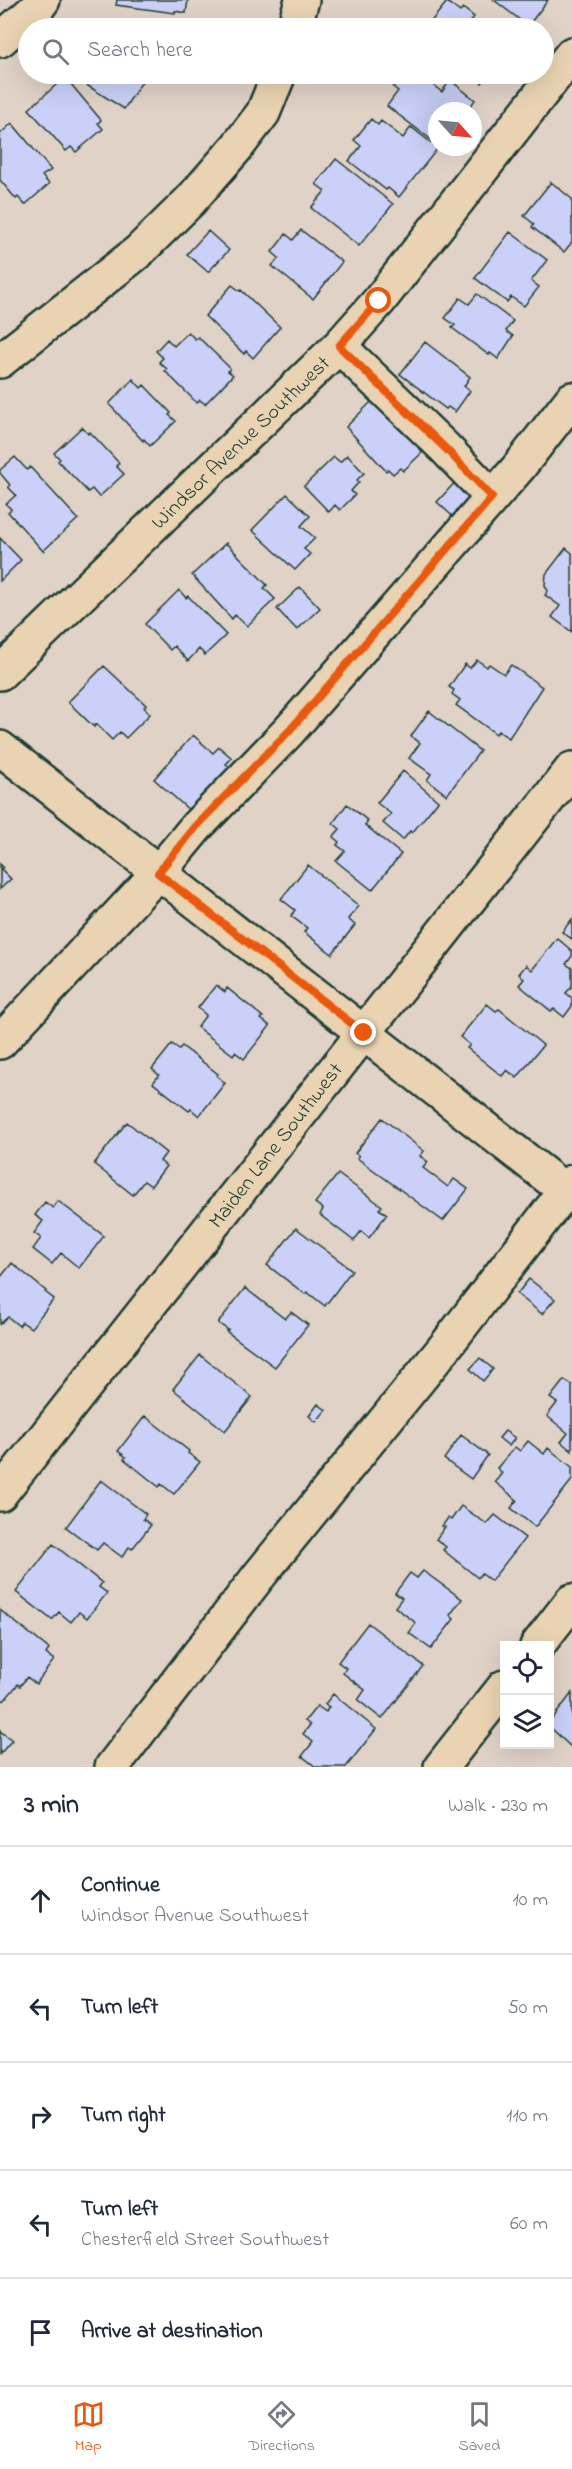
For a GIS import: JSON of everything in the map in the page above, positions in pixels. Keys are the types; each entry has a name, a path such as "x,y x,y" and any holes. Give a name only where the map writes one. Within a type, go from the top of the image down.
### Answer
{"street":[{"path":"25,18 43,0"},
{"path":"297,18 302,0"},
{"path":"0,39 18,24"},
{"name":"Windsor Avenue Southwest","path":"554,77 572,54"},
{"path":"0,361 138,252 190,201 263,113 275,84"},
{"name":"Windsor Avenue Southwest","path":"0,673 339,346 379,301 549,84"},
{"path":"339,346 445,448 492,497"},
{"path":"0,1042 158,873 196,826 289,731 492,497 572,399"},
{"path":"0,748 364,1033 570,1190 258,1577 112,1767"},
{"name":"Maiden Lane Southwest","path":"0,1494 572,769"},
{"path":"541,1641 572,1601"},
{"path":"441,1767 500,1692"}],"building":[{"path":"117,0 188,0 186,13 175,11 175,13 116,5"},
{"path":"494,0 548,0 534,18 518,18"},
{"path":"447,2 460,12 463,8 474,17 473,18 434,18"},
{"path":"57,84 71,84 101,120 98,123 103,129 76,152 71,147 66,151 29,109"},
{"path":"85,84 140,84 124,109"},
{"path":"396,84 431,84 442,92 447,84 455,84 475,100 474,102 428,102 428,137 387,106 398,91 393,87"},
{"path":"371,119 378,125 381,121 403,138 411,127 428,140 428,156 432,156 399,197 388,188 386,190 349,161 361,146 354,140"},
{"path":"12,123 51,170 42,176 49,184 25,205 18,197 16,199 0,180 0,134"},
{"path":"336,159 393,204 359,246 311,208 325,191 316,184"},
{"path":"551,182 572,199 572,242 564,252 532,227 534,224 524,216"},
{"path":"301,230 342,262 313,299 272,266 279,258 272,252 286,234 293,240"},
{"path":"208,231 229,250 208,272 187,254"},
{"path":"510,232 547,260 531,281 539,287 524,306 511,297 507,302 475,278"},
{"path":"232,285 241,290 280,327 253,358 246,351 244,354 205,316"},
{"path":"477,294 513,321 506,331 513,336 498,359 452,328 455,325 445,318 460,298 469,304"},
{"path":"188,332 195,339 198,337 230,368 228,371 233,375 205,404 200,400 197,403 165,371 167,369 159,362 163,358 156,351 167,339 174,346"},
{"path":"425,342 470,377 464,386 470,391 455,412 448,407 446,409 400,374"},
{"path":"133,379 141,388 144,385 176,421 150,446 109,404"},
{"path":"378,395 426,449 403,471 400,468 393,474 388,469 386,471 346,427"},
{"path":"82,427 88,434 90,432 119,463 116,466 124,474 99,497 92,489 88,492 58,461 60,459 54,453"},
{"path":"347,455 364,473 351,491 355,495 340,510 335,505 329,512 304,486 334,457 340,462"},
{"path":"15,457 27,470 30,467 78,519 43,551 8,512 11,509 6,504 16,495 8,487 10,485 0,470"},
{"path":"458,479 481,500 461,524 437,502"},
{"path":"287,494 310,516 301,526 315,538 304,549 310,554 295,570 252,530"},
{"path":"0,538 21,560 0,581"},
{"path":"226,543 267,585 264,588 275,599 247,626 235,615 232,619 192,575"},
{"path":"566,548 572,553 572,632 552,617 560,606 545,595 548,591 545,585 546,574"},
{"path":"300,587 320,608 297,630 277,609"},
{"path":"179,590 186,598 188,596 226,635 205,655 199,649 188,661 174,646 170,650 145,624"},
{"path":"477,660 487,667 489,664 504,674 511,665 542,687 509,738 498,731 496,734 456,705 460,700 452,694 454,690 449,687 465,664 470,668"},
{"path":"104,666 146,705 144,707 150,714 126,738 120,732 112,740 96,724 94,727 68,702"},
{"path":"429,711 480,751 447,795 427,780 431,774 409,758 420,743 411,736"},
{"path":"193,735 213,753 219,747 232,758 226,764 230,767 211,788 199,819 154,779"},
{"path":"403,771 438,801 412,833 410,831 403,840 383,823 391,814 377,803"},
{"path":"347,804 368,821 365,825 401,854 372,890 336,861 345,851 337,845 339,842 333,837 340,829 333,823"},
{"path":"0,864 3,867 1,869 11,879 0,889"},
{"path":"308,865 359,906 348,919 355,925 332,954 304,932 307,928 291,916 295,910 281,899"},
{"path":"572,919 572,939 562,932"},
{"path":"557,938 572,951 572,956 566,964 572,968 572,986 566,993 572,998 572,1006 564,1017 554,1009 551,1011 519,985 524,979 519,974 526,965 532,970"},
{"path":"216,985 225,992 227,988 263,1017 261,1019 270,1026 244,1059 235,1052 233,1055 197,1027 206,1015 198,1008"},
{"path":"487,1004 496,1011 499,1009 543,1045 517,1078 507,1070 502,1076 467,1048 470,1045 460,1037"},
{"path":"172,1044 179,1049 182,1046 218,1074 217,1076 225,1083 199,1116 153,1083 159,1075 152,1069"},
{"path":"382,1118 424,1151 420,1156 428,1162 423,1168 448,1187 454,1179 468,1189 443,1221 357,1158 359,1156 355,1153"},
{"path":"127,1122 166,1153 160,1161 166,1166 151,1186 144,1181 133,1195 94,1164"},
{"path":"338,1174 382,1206 379,1209 387,1214 369,1238 361,1231 354,1241 320,1215 323,1209 315,1203"},
{"path":"58,1201 104,1236 79,1268 61,1253 52,1264 33,1249 41,1238 34,1233 43,1221 35,1215 45,1202 53,1208"},
{"path":"296,1228 352,1270 325,1306 267,1265"},
{"path":"12,1263 54,1299 31,1328 22,1322 19,1326 8,1317 0,1324 0,1278"},
{"path":"529,1279 555,1299 542,1314 517,1294"},
{"path":"245,1288 285,1319 291,1312 308,1325 275,1367 218,1323"},
{"path":"200,1355 252,1397 225,1431 173,1389"},
{"path":"480,1358 493,1369 483,1381 470,1369"},
{"path":"564,1380 572,1385 572,1451 561,1442 568,1433 547,1416 557,1403 550,1398"},
{"path":"318,1404 326,1410 316,1422 309,1416"},
{"path":"145,1416 200,1462 174,1494 161,1484 159,1487 124,1459 126,1457 118,1451"},
{"path":"505,1431 515,1438 509,1446 499,1438"},
{"path":"461,1435 488,1455 471,1479 444,1459"},
{"path":"528,1441 544,1454 548,1448 572,1467 572,1480 535,1527 511,1508 517,1500 495,1482 502,1473 497,1468 515,1447 520,1451"},
{"path":"101,1480 146,1514 143,1519 151,1525 132,1549 129,1547 122,1557 103,1543 97,1550 66,1527"},
{"path":"461,1506 487,1524 495,1515 525,1538 491,1581 481,1573 478,1578 443,1550 446,1547 436,1539 445,1527 442,1526 448,1518 451,1520"},
{"path":"53,1544 102,1583 99,1587 107,1593 87,1618 79,1612 71,1622 59,1612 52,1620 16,1592"},
{"path":"423,1571 462,1599 450,1615 454,1619 431,1649 409,1633 416,1623 395,1607 402,1598 395,1593 410,1573 417,1578"},
{"path":"0,1610 49,1649 46,1654 54,1660 36,1684 27,1677 4,1701 0,1697"},
{"path":"368,1623 423,1666 382,1719 358,1700 365,1690 343,1673 346,1668 338,1662"},
{"path":"572,1693 572,1748 554,1731 554,1717"},
{"path":"333,1694 376,1729 346,1767 316,1767 302,1756 313,1742 303,1734 310,1725 305,1721 317,1706 326,1712 329,1707 325,1704"},
{"path":"0,1731 12,1740 0,1754"}],"route":[{"path":"364,1033 158,873 196,826 289,731 492,497 445,448 339,346 379,301"}]}
